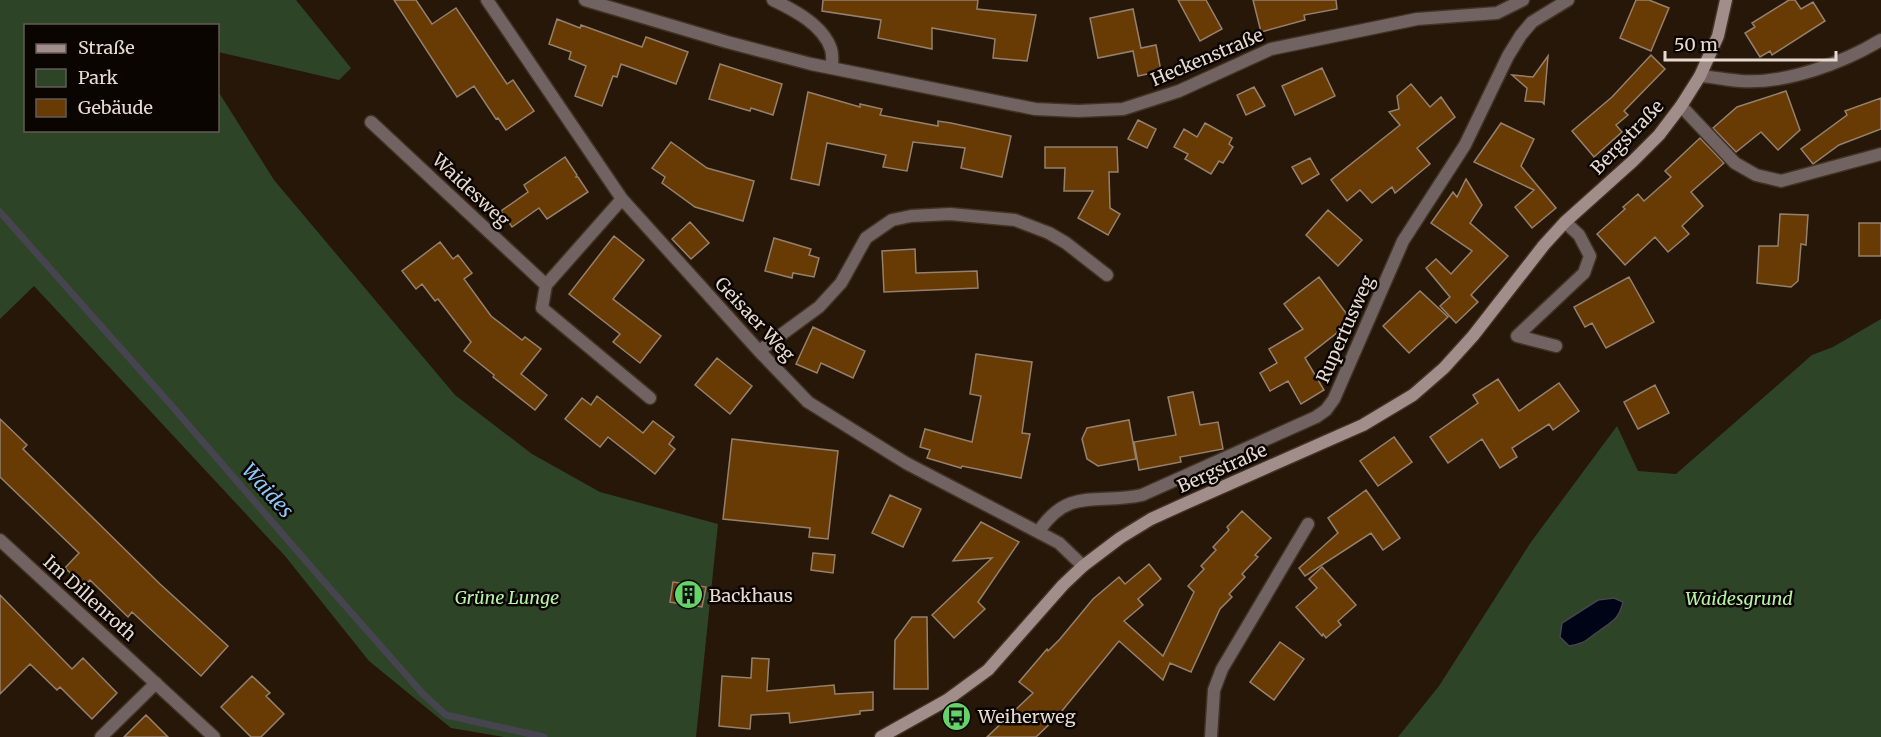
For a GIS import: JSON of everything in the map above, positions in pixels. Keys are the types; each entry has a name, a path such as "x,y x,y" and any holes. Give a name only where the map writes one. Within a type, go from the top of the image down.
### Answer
{"main road":[{"name":"Bergstraße","path":"881,737 947,700 988,670 1045,604 1083,566 1120,538 1152,519 1363,425 1413,395 1444,368 1473,336 1544,245 1565,222 1659,135 1700,76 1718,36 1726,0"}],"street":[{"name":"Geisaer Weg","path":"487,0 622,199 808,402 906,463 1039,531 1059,543 1083,566"},
{"name":"Heckenstraße","path":"585,0 727,42 832,68 1035,109 1077,111 1123,109 1179,91 1271,49 1417,18 1497,13 1523,0"},
{"path":"773,0 811,23 827,40 832,51 832,68"},
{"name":"Rupertusweg","path":"1039,531 1054,513 1066,505 1089,499 1114,499 1143,495 1317,417 1326,410 1335,399 1403,241 1465,145 1508,56 1532,22 1568,0"},
{"path":"1700,76 1762,81 1789,76 1821,67 1862,51 1881,40"},
{"path":"1681,106 1736,163 1756,175 1781,181 1881,154"},
{"name":"Waidesweg","path":"371,122 546,285"},
{"path":"622,199 546,285 542,308 650,398"},
{"path":"759,351 819,308 841,283 866,238 892,220 911,216 950,214 1015,220 1058,238 1107,275"},
{"path":"1556,346 1517,336 1584,273 1590,256 1579,236 1565,222"},
{"path":"1211,737 1214,690 1222,669 1308,524"},
{"name":"Im Dillenroth","path":"0,540 214,737"},
{"path":"101,737 156,683"}],"green space":[{"name":"Grüne Lunge","path":"0,0 296,0 351,68 339,80 219,52 219,24 24,24 24,132 219,132 219,93 274,180 455,395 532,454 600,492 718,524 696,737 504,737 451,728 369,661 285,556 34,286 0,319"},
{"name":"Waidesgrund","path":"1881,319 1881,737 1398,737 1439,686 1531,542 1617,426 1638,471 1676,474 1812,355 1833,347"}],"water":[{"path":"1614,598 1623,602 1617,616 1586,641 1569,646 1560,637 1562,623 1598,600"}],"building":[{"path":"394,0 416,0 432,24 456,8 507,84 513,80 534,111 506,130 474,86 457,97"},
{"path":"823,0 978,0 977,9 1036,15 1027,61 993,58 995,39 932,28 932,49 878,38 881,20 822,11"},
{"path":"1178,0 1206,0 1222,29 1200,41"},
{"path":"1253,0 1336,0 1337,9 1304,15 1305,20 1261,32"},
{"path":"1636,0 1649,0 1669,8 1651,51 1620,38"},
{"path":"1789,0 1795,0 1801,9 1813,2 1825,21 1772,55 1770,51 1760,57 1745,33 1755,27 1752,23"},
{"path":"1133,9 1141,48 1156,45 1161,71 1138,76 1133,51 1098,58 1090,18"},
{"path":"557,19 580,28 581,25 642,47 646,37 688,52 676,84 621,64 617,77 613,76 602,106 575,96 586,66 569,59 571,52 549,44"},
{"path":"1651,55 1665,69 1624,111 1628,115 1616,125 1622,132 1594,157 1572,131 1612,97"},
{"path":"1548,56 1544,104 1525,101 1527,88 1512,75 1533,77"},
{"path":"720,64 782,84 773,115 709,99"},
{"path":"1322,68 1335,96 1295,115 1282,86"},
{"path":"1411,84 1430,107 1441,97 1455,117 1417,148 1430,164 1395,193 1392,187 1372,203 1360,190 1347,201 1331,180 1400,125 1389,112 1399,109 1397,96"},
{"path":"1254,87 1265,106 1246,115 1237,95"},
{"path":"1786,91 1800,130 1778,150 1761,132 1736,152 1713,128 1737,107"},
{"path":"808,92 860,107 860,104 882,109 880,115 938,126 938,121 951,123 1011,136 1002,177 961,168 965,148 913,142 907,171 883,167 886,155 827,143 819,185 791,179"},
{"path":"1881,98 1881,129 1839,145 1813,164 1801,149 1847,115 1845,111"},
{"path":"1138,120 1156,129 1147,148 1128,139"},
{"path":"1205,123 1232,138 1229,144 1233,147 1223,163 1219,161 1211,174 1185,159 1188,154 1174,147 1184,129 1197,137"},
{"path":"1501,123 1534,139 1521,166 1556,208 1532,228 1515,207 1534,190 1474,162"},
{"path":"1700,138 1724,163 1691,192 1703,206 1682,226 1689,234 1668,252 1655,237 1625,265 1597,234 1638,194 1644,201 1671,177 1665,171"},
{"path":"671,142 707,168 754,181 743,221 695,207 662,183 665,177 652,168"},
{"path":"1045,147 1117,147 1118,172 1109,172 1110,208 1120,214 1108,235 1078,218 1093,191 1064,191 1065,168 1045,168"},
{"path":"565,157 588,192 547,219 539,208 512,227 501,211 528,192 524,185"},
{"path":"1310,158 1319,174 1302,184 1292,167"},
{"path":"1466,179 1482,205 1470,223 1508,256 1471,295 1478,302 1456,323 1440,306 1450,297 1426,268 1436,259 1451,274 1472,251 1431,223 1453,192 1457,197"},
{"path":"1328,210 1362,240 1338,266 1306,235"},
{"path":"1780,214 1808,215 1806,245 1801,244 1798,281 1791,287 1757,283 1759,246 1778,246"},
{"path":"690,222 709,243 691,259 672,239"},
{"path":"1859,223 1881,223 1881,256 1859,256"},
{"path":"614,236 644,260 613,299 661,336 640,363 613,342 620,334 569,294"},
{"path":"774,238 811,249 809,255 819,258 814,277 793,273 792,278 765,271"},
{"path":"440,242 453,259 458,255 472,273 464,279 491,316 522,340 525,337 541,349 521,374 547,395 535,410 464,351 471,342 438,299 435,301 422,284 416,289 402,271"},
{"path":"915,249 916,273 977,271 978,288 884,292 882,251"},
{"path":"1319,277 1352,321 1305,358 1324,390 1301,404 1288,381 1270,391 1260,373 1277,363 1269,349 1303,329 1284,304"},
{"path":"1629,277 1654,322 1606,348 1592,323 1585,327 1574,307"},
{"path":"1420,291 1448,317 1409,353 1383,326"},
{"path":"813,327 865,351 853,378 821,363 817,373 796,364"},
{"path":"976,354 1032,362 1022,433 1030,434 1021,478 962,466 961,468 927,458 930,450 920,447 925,429 972,442 981,396 970,394"},
{"path":"717,358 752,386 730,414 695,385"},
{"path":"1498,379 1519,411 1559,383 1579,411 1553,430 1549,424 1512,448 1517,457 1500,468 1482,439 1448,463 1430,437 1478,403 1473,395"},
{"path":"1655,385 1669,413 1638,429 1624,402"},
{"path":"1193,392 1200,425 1218,422 1223,449 1180,457 1181,462 1139,470 1134,442 1176,435 1168,397"},
{"path":"597,396 643,433 653,421 674,437 669,444 675,449 655,474 608,437 600,447 565,419 582,398 591,405"},
{"path":"0,419 27,445 23,449 160,584 228,646 201,676 132,612 128,617 90,580 84,586 65,568 79,553 0,477"},
{"path":"1129,420 1136,459 1098,466 1087,459 1082,439 1087,428"},
{"path":"1394,437 1412,462 1378,486 1360,461"},
{"path":"732,439 838,451 828,539 809,537 810,528 723,519"},
{"path":"1366,490 1400,538 1383,550 1371,533 1305,576 1299,568 1338,533 1328,518"},
{"path":"890,495 921,509 903,547 872,533"},
{"path":"1242,511 1271,538 1255,555 1258,557 1242,574 1245,577 1229,594 1232,597 1220,609 1191,672 1170,663 1163,680 1119,641 1057,717 1036,737 987,737 1033,693 1019,682 1047,649 1048,651 1060,639 1093,599 1119,577 1125,584 1149,564 1161,579 1138,599 1143,605 1124,621 1163,656 1194,592 1188,586 1204,569 1201,566 1216,550 1213,547"},
{"path":"981,522 1019,542 978,602 985,609 954,638 932,615 992,558 953,561"},
{"path":"813,553 835,555 833,573 811,570"},
{"path":"1322,567 1356,605 1338,621 1341,625 1326,638 1296,607 1317,588 1309,579"},
{"name":"Backhaus","path":"673,582 706,587 702,607 670,602"},
{"path":"0,595 72,669 83,658 117,693 92,719 60,687 57,690 30,664 0,694"},
{"path":"912,617 927,617 928,689 894,689 895,640"},
{"path":"1280,642 1304,659 1274,700 1250,682"},
{"path":"752,658 769,659 767,691 834,685 835,694 873,692 873,710 860,711 860,714 790,723 789,713 751,715 750,729 719,726 722,676 751,678"},
{"path":"252,676 270,693 266,696 284,714 261,737 251,737 221,707"},
{"path":"146,715 168,737 124,737"}],"waterway":[{"name":"Waides","path":"0,212 423,694 446,715 544,737"}],"place":[{"name":"Backhaus","path":"688,595"},
{"name":"Weiherweg","path":"957,716"}]}
